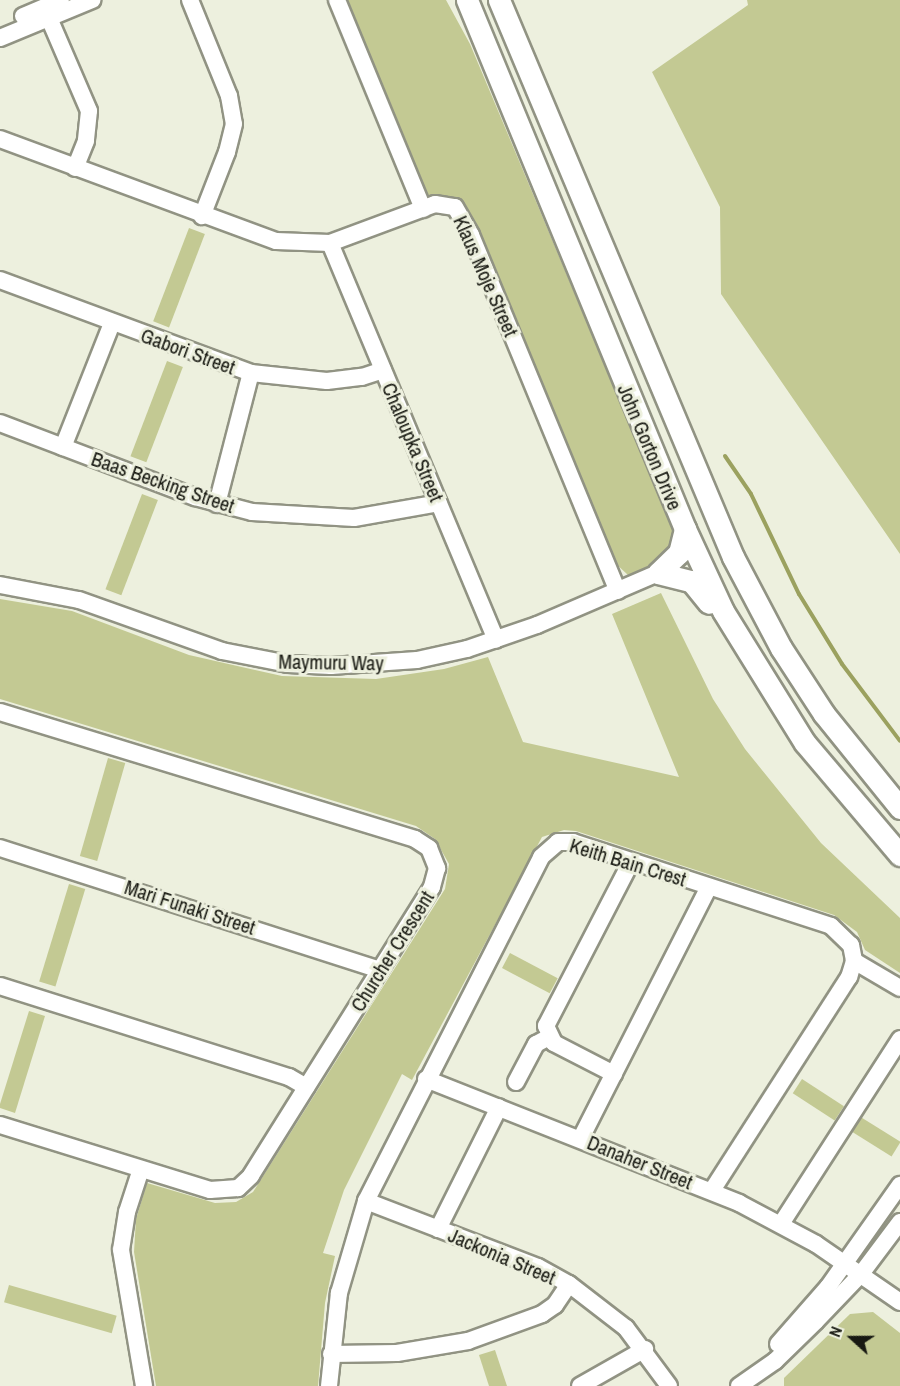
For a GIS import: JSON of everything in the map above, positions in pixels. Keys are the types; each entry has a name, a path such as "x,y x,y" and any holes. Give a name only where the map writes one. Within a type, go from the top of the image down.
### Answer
{"main road":[{"path":"452,0 459,16 480,32"},
{"name":"John Gorton Drive","path":"467,0 685,529 723,611 805,743 900,855"},
{"name":"John Gorton Drive","path":"499,0 738,568 781,648 824,714 900,808"},
{"path":"658,573 679,553 685,529"},
{"path":"658,573 690,581 706,601 723,611"}],"street":[{"path":"0,26 50,6 92,0"},
{"path":"190,0 229,96 234,124 227,152 202,216"},
{"path":"337,0 423,209"},
{"path":"0,38 50,6"},
{"path":"50,6 88,111 88,133 75,168"},
{"name":"Klaus Moje Street","path":"0,139 202,216 276,241 330,243 423,209 446,204 462,213 618,591"},
{"name":"Chaloupka Street","path":"330,243 496,640"},
{"name":"Gabori Street","path":"0,280 251,373 327,381 362,377 382,370"},
{"path":"63,447 112,323"},
{"path":"217,504 251,373"},
{"name":"Baas Becking Street","path":"0,423 217,504 278,516 334,519 411,511 439,503"},
{"name":"Maymuru Way","path":"0,585 79,600 203,646 288,664 392,663 496,640 658,573"},
{"name":"Churcher Crescent","path":"0,712 420,841 435,857 436,879 251,1176 238,1188 220,1192 1,1129"},
{"name":"Keith Bain Crest","path":"329,1386 339,1293 366,1201 426,1079 546,850 565,841 837,929 847,938 854,961"},
{"name":"Mari Funaki Street","path":"0,848 380,970"},
{"path":"549,1038 548,1019 631,862"},
{"path":"581,1138 709,887"},
{"path":"712,1190 849,977 854,961 900,988"},
{"path":"0,986 289,1077 306,1087"},
{"path":"549,1038 614,1074"},
{"path":"516,1082 536,1044 549,1038"},
{"path":"781,1224 900,1040"},
{"name":"Danaher Street","path":"426,1079 712,1190 781,1224 845,1263 900,1302"},
{"path":"438,1229 499,1107"},
{"path":"141,1169 127,1212 121,1250 144,1386"},
{"path":"748,1383 845,1263 900,1185"},
{"name":"Jackonia Street","path":"366,1201 538,1267 568,1284 608,1311 645,1348 669,1386"},
{"path":"764,1365 787,1349 861,1274 900,1222"},
{"path":"331,1354 412,1352 476,1338 542,1314 555,1305 568,1284"},
{"path":"580,1386 645,1348"}],"green space":[{"path":"343,0 446,0 470,44 673,528 672,547 652,567 628,575 614,562 467,210 456,199 425,195"},
{"path":"747,0 900,0 900,554 721,294 720,207 652,72 748,5"},
{"path":"189,228 205,234 169,327 153,321"},
{"path":"167,361 183,367 146,462 130,456"},
{"path":"142,494 158,500 121,595 105,589"},
{"path":"661,593 713,699 745,749 821,843 900,918 900,973 865,950 857,932 834,915 576,831 564,830 542,837 412,1080 402,1074 344,1190 323,1253 335,1256 325,1303 318,1386 156,1386 134,1252 136,1219 147,1183 215,1203 236,1202 253,1192 445,889 449,864 435,839 416,826 0,699 0,599 72,611 189,655 282,676 376,679 444,669 488,657 523,742 679,777 612,614"},
{"path":"108,758 125,763 97,861 80,856"},
{"path":"69,884 85,889 55,987 39,982"},
{"path":"510,953 558,978 550,993 502,968"},
{"path":"29,1011 45,1016 15,1113 0,1108 0,1104"},
{"path":"802,1079 844,1106 835,1120 793,1093"},
{"path":"859,1116 900,1142 892,1156 850,1130"},
{"path":"9,1285 117,1316 112,1333 4,1302"},
{"path":"873,1312 900,1333 900,1386 784,1386 784,1378 850,1314"},
{"path":"495,1350 507,1386 489,1386 479,1355"}],"waterway":[{"path":"725,456 751,494 799,594 842,664 900,741"}]}
